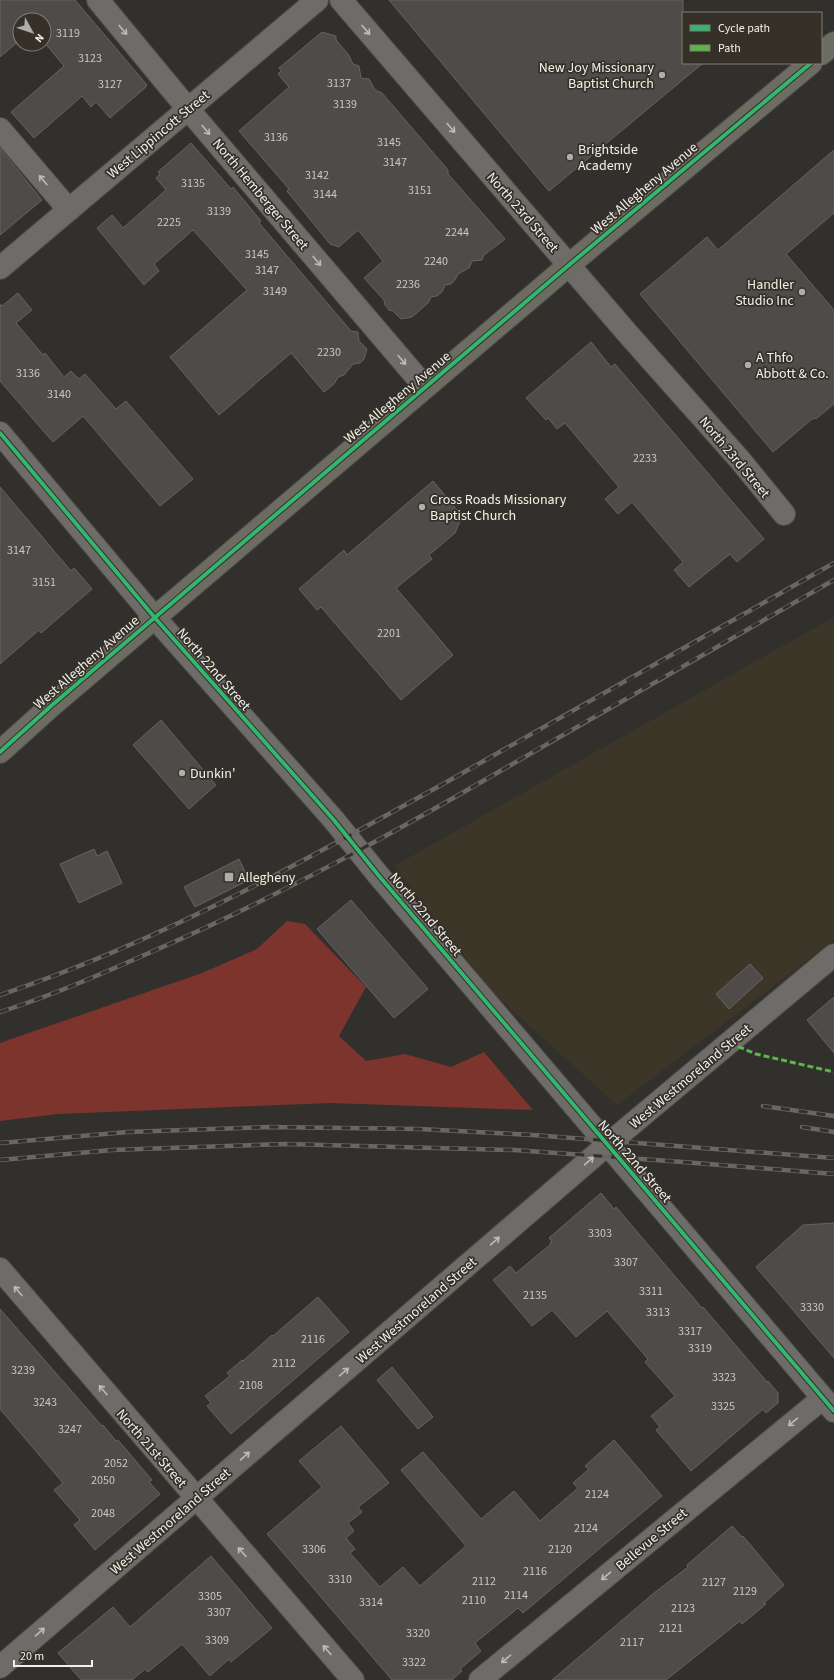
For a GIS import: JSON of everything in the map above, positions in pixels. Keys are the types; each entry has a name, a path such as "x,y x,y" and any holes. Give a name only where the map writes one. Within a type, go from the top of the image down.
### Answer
{"main road":[{"path":"822,53 834,43"},
{"name":"West Allegheny Avenue","path":"0,752 51,706 425,387 810,64"}],"street":[{"name":"North Hemberger Street","path":"98,0 188,109 425,387"},
{"name":"West Lippincott Street","path":"0,268 317,0"},
{"name":"North 23rd Street","path":"341,0 569,265 740,460 784,514"},
{"path":"0,129 68,210"},
{"name":"North 22nd Street","path":"0,432 155,618 333,820 828,1404"},
{"name":"West Westmoreland Street","path":"0,1667 607,1145 834,955"},
{"name":"North 21st Street","path":"0,1269 352,1680"},
{"name":"Bellevue Street","path":"480,1680 828,1404"}],"shaded area":[{"path":"834,617 834,940 617,1105 492,992 394,866"},
{"path":"287,921 305,924 366,987 339,1036 366,1061 405,1054 451,1067 484,1052 533,1110 331,1103 58,1114 0,1121 0,1043 202,973 257,949"}],"building":[{"path":"0,0 75,0 147,85 110,118 96,102 91,107 82,96 34,138 11,112 64,66 52,52 52,12 12,12 12,47 0,57"},
{"path":"389,0 683,0 682,64 702,64 549,191"},
{"path":"322,32 336,36 336,40 348,54 353,64 359,66 361,78 369,79 375,90 382,93 448,170 448,174 505,239 484,255 482,260 472,261 469,268 458,274 451,284 445,285 442,292 437,296 431,297 428,303 412,317 401,319 393,311 389,310 385,305 384,300 364,278 383,261 358,230 339,247 330,244 287,191 289,189 239,131 289,87 278,74 281,71 279,68"},
{"path":"191,143 231,189 233,187 261,221 259,223 351,331 358,332 359,341 367,349 364,359 360,363 353,364 344,375 338,377 334,384 324,392 291,353 219,415 170,357 247,290 193,230 154,264 159,271 144,285 97,228 112,215 123,228 166,190 156,178 160,174 158,172"},
{"path":"0,148 42,200 0,235"},
{"path":"834,150 834,213 786,254 834,310 834,404 817,418 812,419 773,452 640,294 707,237 718,250"},
{"path":"18,293 32,310 16,323 43,355 45,353 64,377 71,371 79,379 85,374 116,409 126,401 193,479 160,506 83,416 53,442 0,381 0,304 2,306"},
{"path":"591,342 611,367 615,364 764,539 737,562 730,554 689,587 674,570 683,562 632,502 618,514 605,499 619,487 565,423 557,429 548,418 546,420 526,398"},
{"path":"433,481 462,516 455,533 429,555 432,559 396,588 453,655 401,700 321,607 317,610 299,589 344,550 347,555"},
{"path":"0,487 71,571 74,568 92,589 41,633 39,630 0,664"},
{"name":"Dunkin'","path":"161,720 216,785 189,809 133,745"},
{"path":"94,849 97,856 107,851 122,883 79,903 60,864"},
{"path":"239,859 249,880 195,907 184,887"},
{"path":"351,900 428,989 394,1018 317,929"},
{"path":"750,964 763,978 729,1009 716,994"},
{"path":"834,997 834,1053 807,1020"},
{"path":"601,1193 614,1209 616,1207 702,1308 703,1307 778,1393 778,1403 766,1413 763,1409 691,1471 656,1430 660,1427 651,1416 675,1396 645,1362 648,1359 607,1311 576,1337 552,1310 532,1326 493,1280 510,1266 516,1273 551,1244 550,1243 552,1241 549,1238"},
{"path":"834,1223 834,1358 756,1267 803,1225"},
{"path":"318,1297 349,1332 231,1434 207,1406 211,1403 205,1396 230,1376 227,1373"},
{"path":"0,1309 102,1426 103,1425 116,1441 118,1440 152,1480 149,1482 160,1494 95,1550 74,1525 80,1520 54,1490 63,1483 0,1409"},
{"path":"392,1367 433,1417 418,1429 377,1380"},
{"path":"341,1426 389,1483 358,1507 362,1512 348,1523 354,1531 346,1538 355,1549 350,1553 380,1587 403,1567 420,1586 466,1546 401,1470 423,1452 481,1519 514,1491 540,1521 578,1488 573,1483 589,1469 585,1466 614,1440 662,1496 523,1613 518,1608 475,1643 481,1651 460,1669 462,1671 452,1680 392,1680 267,1534 322,1487 299,1461"},
{"path":"732,1526 742,1537 743,1536 784,1585 764,1603 766,1604 742,1624 740,1621 666,1680 552,1680 654,1593 688,1567 687,1565"},
{"path":"211,1556 272,1628 231,1662 229,1659 210,1676 182,1644 148,1672 145,1669 132,1680 81,1680 58,1653 113,1607 130,1627"}],"railway":[{"path":"0,995 115,951 226,900 281,872 492,757 834,563"},
{"path":"0,1012 60,991 99,975 202,929 290,887 460,794 834,580"},
{"path":"763,1106 834,1116"},
{"path":"0,1143 128,1132 270,1127 419,1129 533,1135 834,1158"},
{"path":"802,1127 834,1132"},
{"path":"0,1160 112,1150 286,1144 514,1150 834,1174"}],"marked path":[{"path":"730,1043 756,1054 834,1072"}],"cycle path":[{"path":"0,752 51,706 569,265 810,64"},
{"path":"0,433 155,618 333,819 379,876 834,1411"}],"place":[{"name":"New Joy Missionary Baptist Church","path":"662,75"},
{"name":"Brightside Academy","path":"570,157"},
{"name":"Handler Studio Inc","path":"802,292"},
{"name":"A Thfo Abbott & Co.","path":"748,365"},
{"name":"Cross Roads Missionary Baptist Church","path":"422,507"},
{"name":"Dunkin'","path":"182,773"},
{"name":"Allegheny","path":"229,877"}]}
